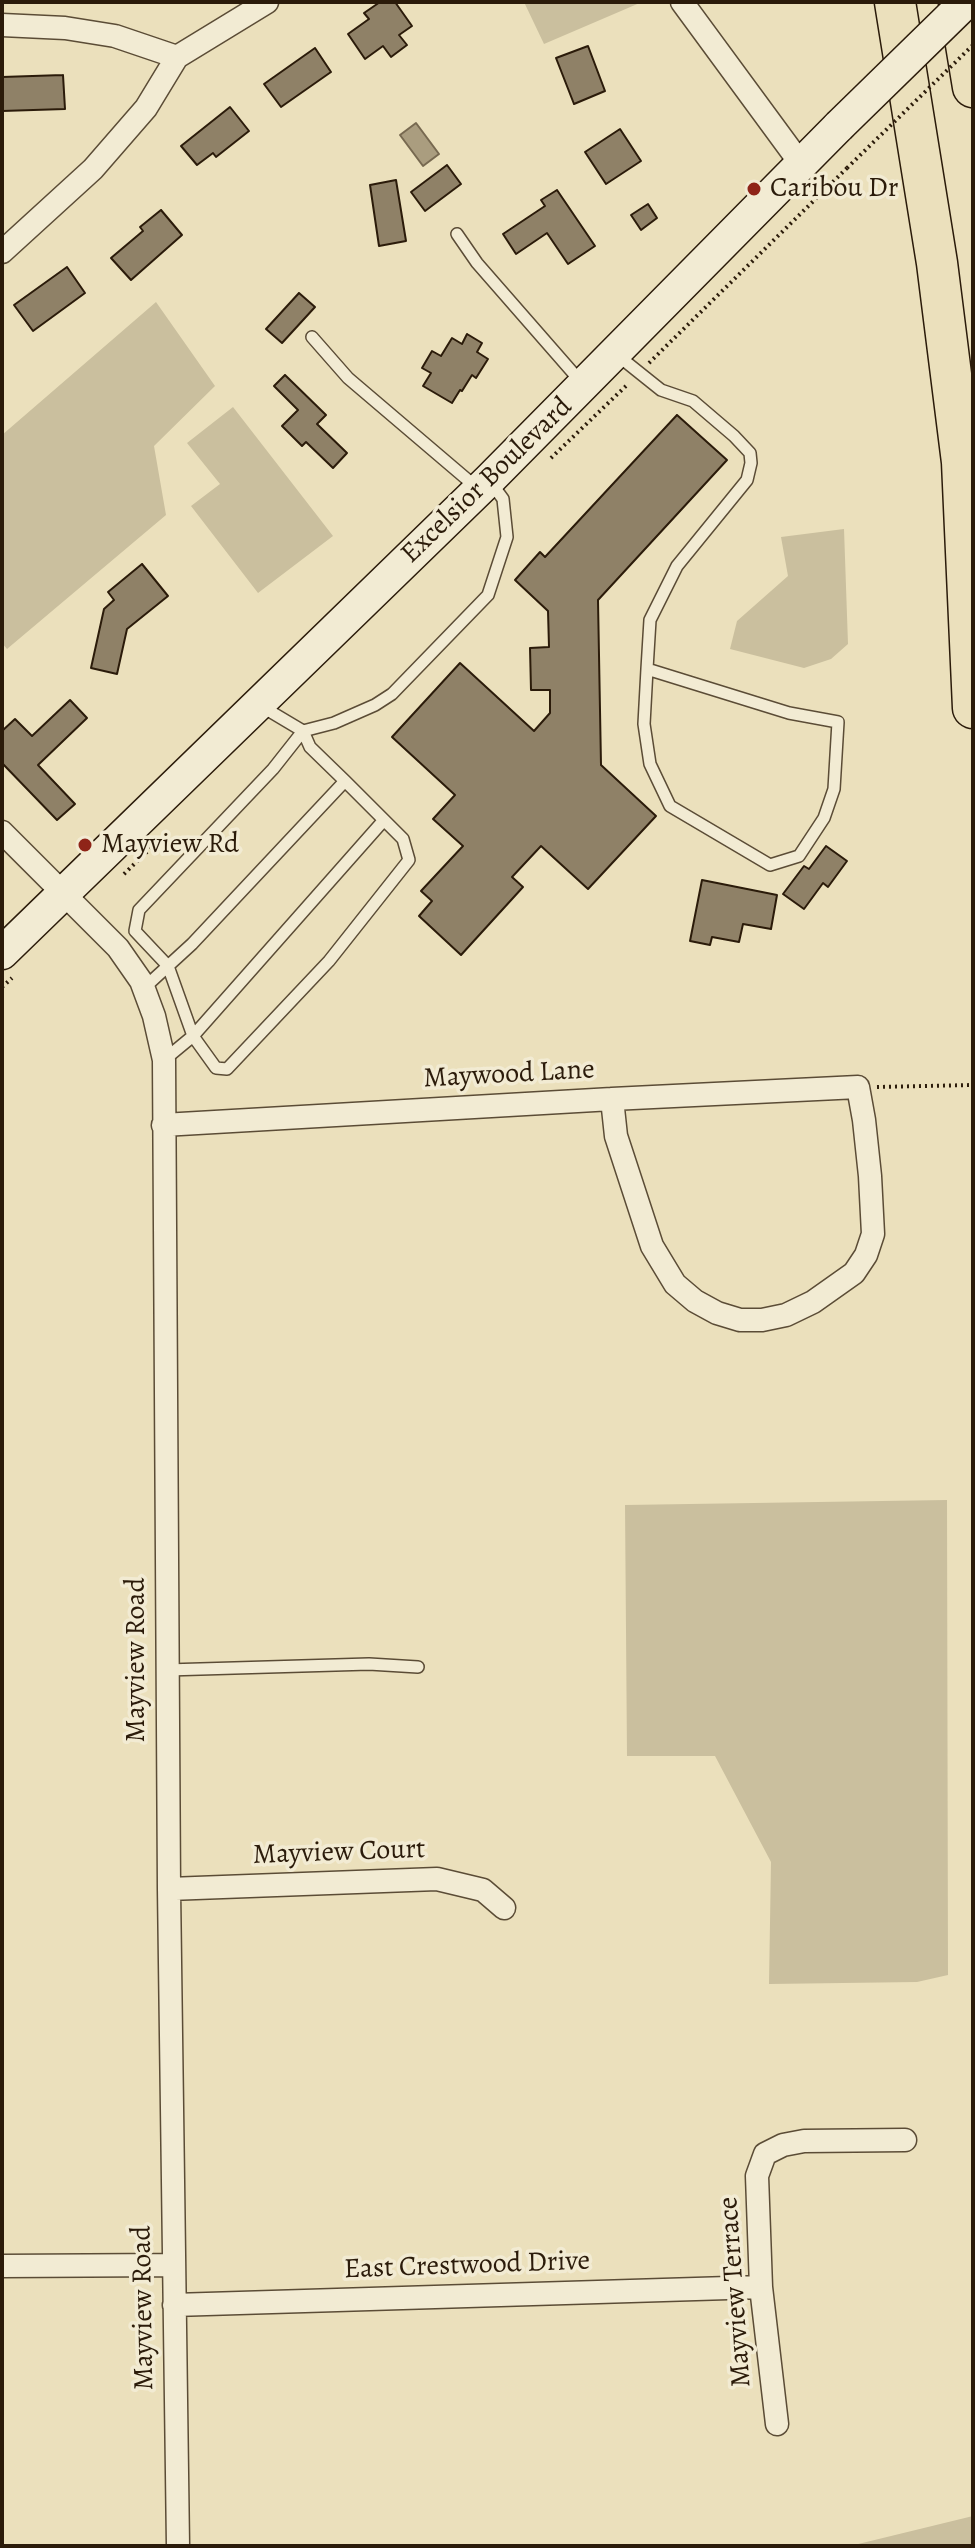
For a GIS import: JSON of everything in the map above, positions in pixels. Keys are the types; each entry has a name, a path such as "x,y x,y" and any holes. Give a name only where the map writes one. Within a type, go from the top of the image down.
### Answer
{"highway":[{"path":"895,2 937,263 962,462 973,708"},
{"path":"959,2 973,87"}],"main road":[{"name":"Excelsior Boulevard","path":"2,953 484,485 966,2"}],"street":[{"path":"2,252 93,169 146,108 177,57 267,2"},
{"path":"682,2 801,164"},
{"path":"2,25 65,28 115,36 177,57"},
{"name":"Mayview Road","path":"2,832 118,948 144,988 164,1060 169,1889 178,2546"},
{"name":"Maywood Lane","path":"163,1125 612,1099 858,1087 864,1120 873,1234 866,1255 854,1273 813,1302 786,1315 740,1320 717,1313 695,1301 675,1284 652,1246 616,1136 612,1099"},
{"name":"Mayview Court","path":"169,1889 437,1879 483,1890 504,1908"},
{"name":"Mayview Terrace","path":"777,2424 761,2287 757,2176 765,2154 783,2145 804,2141 905,2140"},
{"path":"2,2266 173,2265"},
{"name":"East Crestwood Drive","path":"174,2305 761,2287"}],"lane":[{"path":"457,234 477,263 584,386"},
{"path":"258,704 303,731 310,747 403,839 409,860 329,961 227,1069 216,1068 193,1036 168,966 135,931 139,910 273,769 303,731 334,723 392,694 488,595 507,537 503,499 348,378 312,337"},
{"path":"616,354 661,390 693,401 750,453 751,463 747,480 677,566 650,620 647,669 644,724 650,764 670,806 770,865 799,856 824,818 834,789 838,722 789,713 647,669"},
{"path":"144,988 192,944 345,781"},
{"path":"164,1060 193,1036 384,820"},
{"path":"167,1670 369,1664 418,1667"}],"path":[{"path":"847,168 973,45"},
{"path":"891,1087 973,1085"}],"shaded area":[{"path":"524,2 642,2 544,44"},
{"path":"416,123 439,154 423,166 400,135"},
{"path":"156,302 215,386 154,446 166,515 7,649 2,643 2,435"},
{"path":"233,407 333,536 258,593 191,506 220,484 187,443"},
{"path":"844,529 848,644 831,659 804,668 730,649 737,621 788,576 781,537"},
{"path":"947,1500 948,1975 917,1982 769,1984 771,1862 715,1756 627,1756 625,1505"},
{"path":"973,2516 973,2546 850,2546"}],"building":[{"path":"380,2 395,2 412,26 399,35 407,45 391,57 383,46 365,59 348,34 369,19 364,13"},
{"path":"588,46 605,91 574,104 556,58"},
{"path":"315,48 331,72 281,107 264,84"},
{"path":"63,75 65,109 2,111 2,77"},
{"path":"230,107 249,131 216,157 213,153 197,165 181,146"},
{"path":"620,129 641,161 606,184 585,152"},
{"path":"447,165 461,184 425,211 411,192"},
{"path":"396,180 406,241 379,246 370,185"},
{"path":"557,190 595,246 568,264 547,233 516,254 503,234 545,206 541,200"},
{"path":"648,204 657,218 641,230 631,215"},
{"path":"161,210 182,235 131,280 111,258 143,231 140,227"},
{"path":"67,267 85,293 33,331 14,305"},
{"path":"299,293 315,307 282,343 266,329"},
{"path":"467,334 482,343 477,352 488,359 476,378 472,375 452,403 423,386 431,373 422,368 432,351 441,356 452,338 462,344"},
{"path":"285,375 326,415 317,424 347,453 333,468 306,442 302,446 282,426 298,410 274,386"},
{"path":"677,415 727,460 598,600 601,765 656,816 588,889 541,846 512,877 523,887 461,955 419,916 432,901 421,891 463,846 433,819 455,795 392,737 460,663 534,731 550,713 550,690 531,690 530,648 549,647 548,611 515,580 540,552 545,557"},
{"path":"142,564 168,596 127,629 117,674 91,668 104,609 114,600 108,592"},
{"path":"70,700 87,718 38,765 75,804 57,820 2,763 2,731 15,719 32,736"},
{"path":"826,846 847,861 828,887 823,883 804,909 783,894 804,866 809,869"},
{"path":"702,880 777,895 771,929 743,924 739,942 712,937 710,945 690,941"}],"place":[{"name":"Caribou Dr","path":"754,189"},
{"name":"Mayview Rd","path":"85,845"}]}
